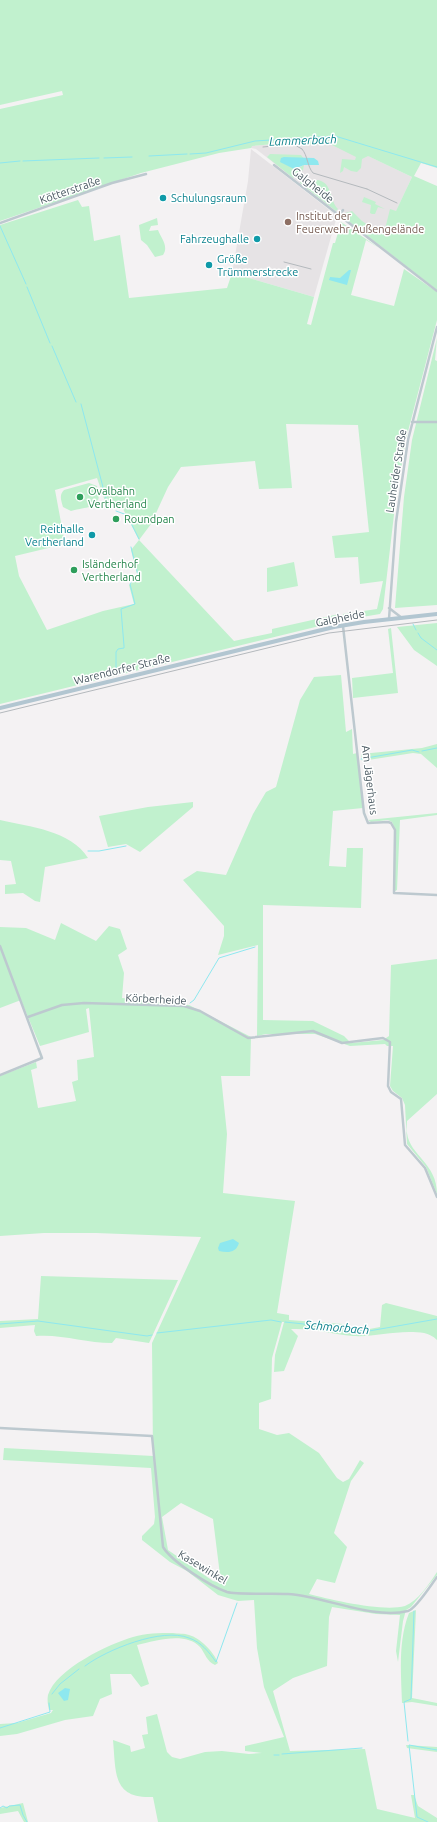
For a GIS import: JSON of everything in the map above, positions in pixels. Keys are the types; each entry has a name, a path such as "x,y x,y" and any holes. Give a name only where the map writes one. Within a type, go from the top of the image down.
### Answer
{"main road":[{"name":"Galgheide","path":"248,648 343,626 437,614"},
{"name":"Warendorfer Straße","path":"0,708 248,648"}],"street":[{"name":"Galgheide","path":"274,165 437,291"},
{"name":"Kötterstraße","path":"0,223 112,183 146,174"},
{"path":"339,216 343,210"},
{"name":"Lauheider Straße","path":"389,619 398,506 412,422 437,327"},
{"path":"412,422 437,422"},
{"path":"389,607 402,618"},
{"name":"Am Jägerhaus","path":"343,626 364,813 368,823 388,822 391,823 395,830 394,893 437,894"},
{"path":"0,946 28,1017 42,1058 0,1075"},
{"name":"Körberheide","path":"28,1017 62,1006 84,1003 184,1006 200,1011 248,1038 313,1031 342,1043 383,1038 390,1042 388,1086 391,1092 401,1099 405,1145 425,1168 437,1197"},
{"name":"Kasewinkel","path":"0,1428 152,1436 163,1547 169,1556 217,1587 229,1592 300,1595 376,1611 408,1611 415,1607 437,1577"}],"shaded area":[{"name":"Institut der Feuerwehr Außengelände","path":"333,139 412,177 380,246 256,149 251,148 251,146"},
{"name":"Institut der Feuerwehr Außengelände","path":"251,149 337,216 314,297 232,273 248,181"}],"green space":[{"path":"0,0 437,0 437,168 421,163 414,176 437,186 437,290 342,216 342,214 352,211 362,221 371,227 375,234 380,235 386,225 390,209 396,211 412,177 368,156 362,159 361,168 357,172 351,171 344,167 343,171 340,173 342,159 355,160 356,157 332,145 332,140 329,140 329,144 305,145 299,142 252,146 251,148 219,153 141,173 0,221 0,109 63,95 62,91 0,105"},
{"path":"270,154 301,155 304,159 284,157 297,169 304,165 303,170 293,178 267,157"},
{"path":"302,179 311,184 317,180 326,184 338,209 336,211 300,183"},
{"path":"364,197 376,202 375,204 385,209 378,207 375,214 370,213 371,205 362,202"},
{"path":"78,200 82,207 89,206 94,241 120,235 129,298 227,288 232,273 314,297 307,324 311,325 333,243 335,243 341,222 379,248 366,240 351,295 394,306 404,269 437,292 437,320 406,439 395,506 383,609 380,614 344,620 343,614 377,609 383,581 360,584 358,557 335,558 332,536 369,532 358,425 286,424 292,488 259,489 255,461 181,467 168,487 151,524 139,540 234,641 272,633 272,629 339,614 340,621 0,704 0,225","holes":["97,478 107,507 120,503 139,540 131,550 138,578 129,585 134,604 103,611 47,630 19,576 15,556 65,544 55,490"]},
{"path":"157,218 158,225 151,226 149,231 158,230 165,245 165,252 163,255 155,257 147,245 141,240 139,225"},
{"path":"437,338 435,360 437,361 437,605 395,608 404,497 412,440"},
{"name":"Ovalbahn Vertherland","path":"89,483 97,486 99,493 97,503 89,507 71,511 63,507 61,496 64,490"},
{"path":"294,562 298,586 267,592 267,568"},
{"path":"437,623 437,666 414,650 397,627"},
{"path":"391,628 398,693 353,698 352,678 393,673 388,629"},
{"path":"341,675 346,732 352,729 353,754 357,753 363,808 333,811 329,866 346,867 347,848 363,848 361,908 263,905 263,1020 313,1021 344,1036 351,1043 383,1040 389,1036 391,965 437,959 437,1094 407,1121 407,1132 409,1141 413,1148 433,1175 436,1183 437,1194 426,1167 407,1144 405,1105 402,1098 393,1091 390,1086 393,1046 387,1046 385,1044 350,1046 315,1034 266,1034 257,1036 258,945 218,955 224,936 224,926 183,880 197,871 226,875 253,814 266,792 276,787 300,700 314,677"},
{"path":"437,744 437,768 421,754 413,753 362,761 361,754 422,748"},
{"path":"193,802 193,807 140,852 126,844 108,847 99,816 148,807"},
{"path":"437,813 437,815 400,820 397,890 395,891 396,831 392,822 388,820 371,822 368,820"},
{"path":"0,820 48,831 60,836 71,841 88,858 45,867 40,902 35,901 23,893 5,894 5,885 16,884 11,861 0,860"},
{"path":"61,923 96,941 109,926 120,929 127,949 118,955 124,973 122,998 189,1005 251,1037 250,1076 221,1076 227,1134 223,1193 295,1201 277,1313 289,1315 289,1320 343,1324 359,1331 380,1327 382,1305 386,1303 437,1316 437,1340 428,1334 417,1332 353,1336 314,1330 291,1329 298,1336 284,1371 274,1372 275,1355 284,1322 282,1322 272,1358 271,1399 259,1403 259,1429 277,1435 289,1433 319,1453 337,1478 343,1482 349,1479 360,1460 364,1463 351,1481 334,1533 347,1547 335,1583 317,1579 309,1594 344,1602 384,1608 405,1606 410,1604 419,1596 437,1572 437,1575 411,1607 406,1610 403,1621 398,1662 396,1651 400,1615 376,1614 332,1607 329,1617 327,1666 293,1678 273,1691 290,1751 365,1749 377,1809 415,1818 411,1795 414,1795 418,1806 437,1818 437,1822 158,1822 153,1797 140,1796 130,1793 123,1788 119,1781 116,1773 113,1740 130,1746 131,1752 145,1748 142,1735 148,1734 146,1717 157,1714 167,1752 172,1757 180,1759 205,1752 222,1751 249,1754 262,1753 245,1751 245,1746 284,1737 264,1687 257,1648 254,1600 238,1601 218,1595 187,1571 170,1562 142,1540 142,1536 154,1524 155,1517 151,1468 3,1460 4,1448 153,1456 152,1343 201,1237 96,1233 44,1233 0,1236 0,1076 36,1062 37,1068 31,1070 38,1108 76,1101 72,1082 78,1080 77,1060 94,1057 89,1008 86,1009 89,1032 40,1046 21,1000 0,1008 0,927 26,928 55,940","holes":["181,1503 213,1519 221,1583 213,1581 168,1550 162,1517"]},
{"path":"41,1276 178,1280 149,1343 116,1338 112,1343 102,1343 55,1336 36,1336 34,1331 35,1325 0,1328 0,1321 38,1319"},
{"path":"416,1610 412,1698 437,1703 437,1706 412,1702 402,1703 401,1657 403,1635 409,1613"},
{"path":"158,1633 187,1634 198,1639 210,1650 218,1663 215,1665 212,1664 200,1647 194,1642 186,1639 170,1638 137,1645 149,1684 141,1687 131,1674 110,1674 112,1694 100,1699 93,1716 65,1720 17,1734 0,1736 0,1724 17,1723 51,1713 53,1710 49,1710 48,1695 53,1685 61,1676 84,1659 111,1645 133,1637"},
{"path":"406,1745 437,1747 437,1752 407,1748"},
{"path":"23,1803 28,1822 24,1822 18,1811 0,1814 0,1808"}],"water":[{"path":"281,158 314,158 318,161 319,165 304,165 294,169 280,162"},
{"path":"351,270 347,285 329,280 330,277 340,278"},
{"path":"233,1239 239,1243 236,1249 231,1252 219,1251 218,1248 220,1243"},
{"path":"65,1688 70,1689 68,1700 64,1701 58,1693"}],"waterway":[{"name":"Lammerbach","path":"190,154 206,153 255,141 335,136 437,167"},
{"name":"Lammerbach","path":"149,156 187,154"},
{"name":"Lammerbach","path":"104,158 132,157"},
{"name":"Lammerbach","path":"23,161 99,158"},
{"name":"Lammerbach","path":"0,163 20,161"},
{"path":"0,226 26,284"},
{"path":"27,287 50,343"},
{"path":"52,346 76,402"},
{"path":"81,404 108,506"},
{"path":"116,511 127,515 139,539"},
{"path":"116,671 116,652 118,649 124,648 121,609 135,604 130,584 132,581 139,579 131,547"},
{"path":"413,624 416,630"},
{"path":"418,633 421,638 437,650"},
{"path":"422,751 437,748"},
{"path":"361,759 412,750 419,752"},
{"path":"88,851 99,851 126,846"},
{"path":"190,1003 194,1000 219,958 255,947"},
{"name":"Schmorbach","path":"285,1322 369,1331 437,1319"},
{"name":"Schmorbach","path":"157,1333 271,1320 281,1322"},
{"name":"Schmorbach","path":"0,1324 38,1321 147,1336 152,1335"},
{"path":"85,1666 106,1653 120,1647 164,1635 178,1635 197,1642 216,1662 237,1603"},
{"path":"408,1741 404,1702 411,1699 414,1611"},
{"path":"52,1694 60,1684 79,1669"},
{"path":"0,1728 50,1712 49,1703"},
{"path":"428,1822 417,1817 409,1745 437,1750"},
{"path":"282,1754 362,1748"},
{"path":"274,1755 279,1755"},
{"path":"0,1808 3,1806 7,1808 9,1806 20,1805 27,1822"}],"tram line":[{"path":"302,149 313,173 367,189"}],"railway":[{"path":"263,147 293,144 302,149"},
{"path":"367,189 397,203"},
{"path":"284,262 311,269"},
{"path":"0,713 329,633 437,620"}],"place":[{"name":"Schulungsraum","path":"163,198"},
{"name":"Institut der Feuerwehr Außengelände","path":"288,222"},
{"name":"Fahrzeughalle","path":"257,239"},
{"name":"Größe Trümmerstrecke","path":"209,265"},
{"name":"Ovalbahn Vertherland","path":"80,497"},
{"name":"Roundpan","path":"116,519"},
{"name":"Reithalle Vertherland","path":"92,535"},
{"name":"Isländerhof Vertherland","path":"74,570"}]}
